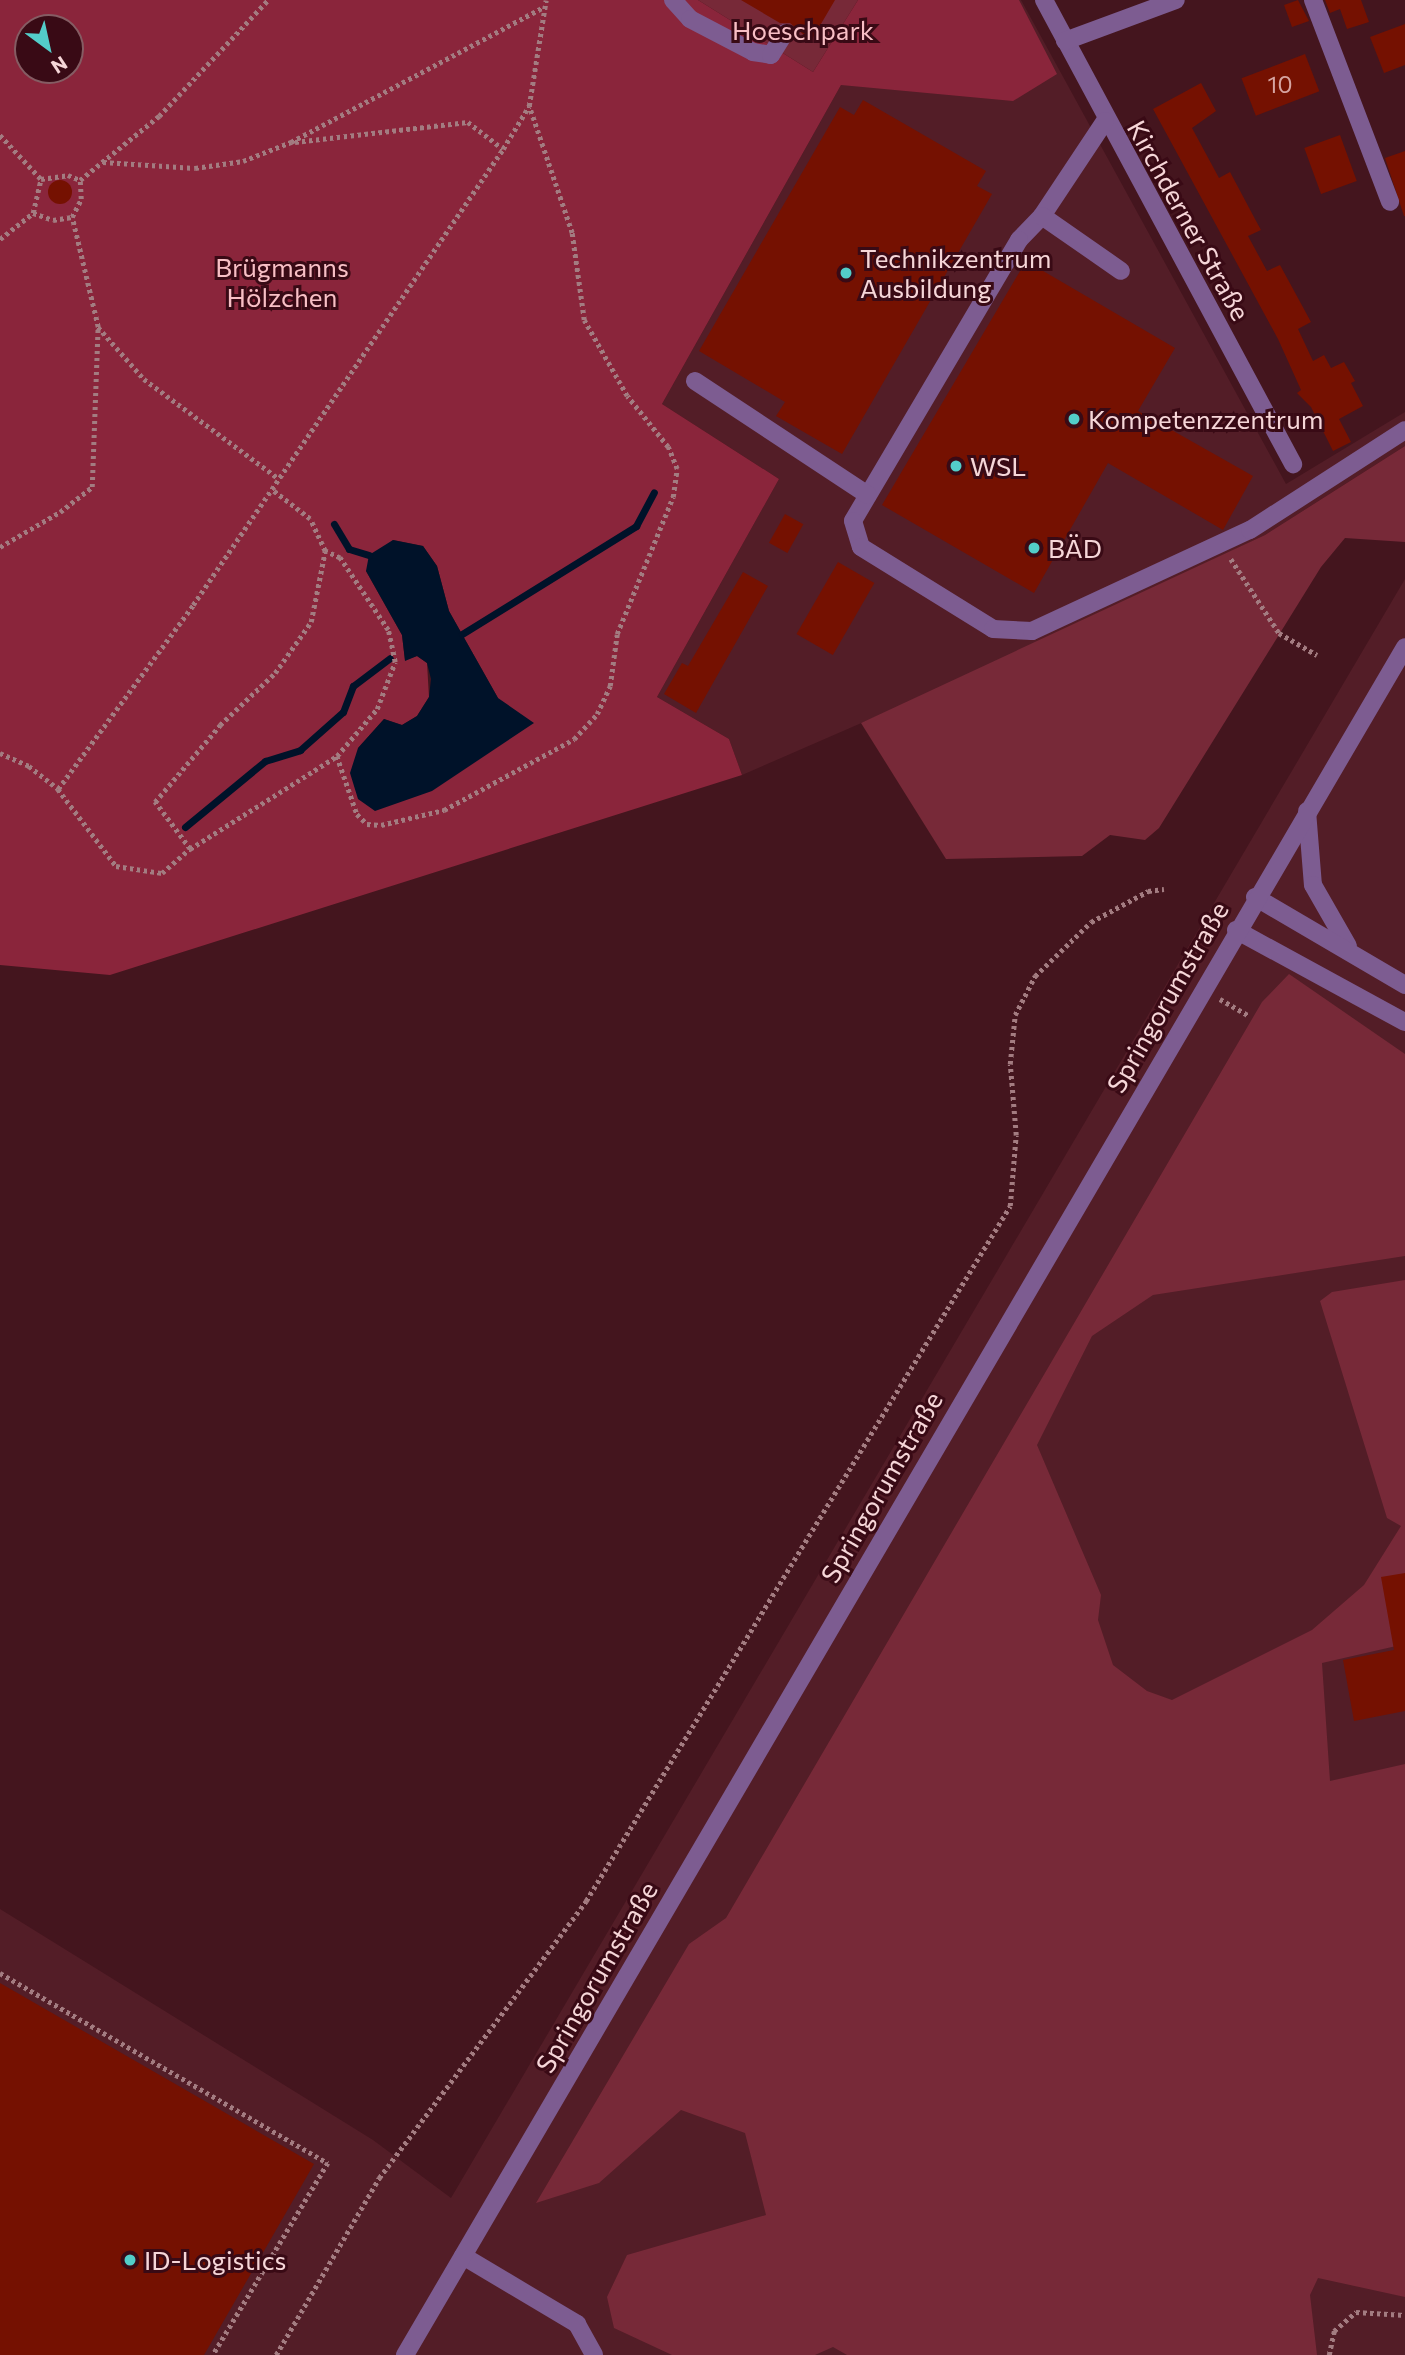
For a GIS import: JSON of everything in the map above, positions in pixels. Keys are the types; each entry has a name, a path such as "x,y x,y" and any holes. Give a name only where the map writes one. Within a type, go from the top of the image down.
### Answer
{"street":[{"path":"673,0 699,25 753,52 771,54 785,33"},
{"name":"Kirchderner Straße","path":"1044,0 1105,121 1293,464"},
{"path":"1065,41 1176,0"},
{"path":"1313,0 1390,202"},
{"path":"1105,121 1042,216 1018,240 853,521 861,547 1005,633 1032,631 1221,545 1405,430"},
{"path":"1042,216 1121,271"},
{"path":"695,381 869,495"},
{"name":"Springorumstraße","path":"405,2355 1255,897 1405,647"},
{"path":"1307,811 1312,885 1334,929 1356,957"},
{"path":"1255,897 1405,985"},
{"path":"1236,930 1405,1022"},
{"path":"464,2256 577,2324 594,2355"}],"path":[{"path":"80,180 168,106 268,0"},
{"path":"58,789 271,489 503,149 529,106 545,0"},
{"path":"103,162 195,168 243,161 291,142 545,7"},
{"path":"337,757 356,814 367,824 381,825 444,810 575,739 597,714 610,685 617,634 673,497 677,469 668,447 627,396 584,320 572,233 529,106"},
{"path":"291,142 468,122 503,149"},
{"path":"0,135 41,180"},
{"path":"41,180 68,175 80,180"},
{"path":"0,239 33,214 41,180"},
{"path":"0,547 60,512 92,487 98,327 72,217 81,199 80,180"},
{"path":"33,214 53,220 72,217"},
{"path":"98,327 144,379 278,478"},
{"path":"190,849 155,802 220,725 275,673 311,622 325,551 310,519 271,489"},
{"path":"1221,545 1279,633 1317,655"},
{"path":"0,753 29,766 58,789 116,866 162,873 190,849 337,757 377,709 395,662 388,630 340,558 325,551"},
{"path":"276,2355 379,2178 586,1901 1010,1206 1016,1135 1010,1063 1015,1015 1035,976 1091,922 1149,891 1164,889"},
{"path":"0,1973 328,2163 213,2355"},
{"path":"1329,2355 1334,2331 1356,2312 1405,2315"}],"shaded area":[{"path":"877,0 1021,0 1286,484 1405,412 1405,446 1265,535 990,667 742,775 729,739 657,697 779,479 662,404 841,85"},
{"path":"1405,579 1405,2355 0,2355 0,1909 373,2140 451,2198"}],"green space":[{"name":"Brügmanns Hölzchen","path":"0,0 698,0 813,72 858,0 1019,0 1057,74 1013,101 841,85 662,404 779,479 657,697 729,739 742,775 110,975 0,965","holes":["393,540 423,546 437,566 449,611 498,698 358,748 384,719 402,725 417,716 429,697 427,663 417,656 405,660 402,635 366,571"]},
{"name":"Hoeschpark","path":"698,0 858,0 813,72"},
{"path":"1405,446 1405,542 1345,538 1321,567 1159,828 1145,840 1110,835 1082,856 946,859 861,723 1265,535"},
{"path":"1289,974 1405,1054 1405,1256 1153,1295 1092,1336 1037,1445 1101,1595 1098,1620 1113,1665 1147,1691 1172,1700 1312,1630 1364,1585 1401,1526 1387,1518 1320,1301 1332,1292 1405,1280 1405,1644 1322,1663 1330,1781 1405,1764 1405,2297 1318,2278 1310,2295 1317,2355 847,2355 833,2347 815,2355 672,2355 614,2328 607,2297 627,2255 766,2215 745,2133 681,2110 599,2183 536,2203 689,1944 726,1918 1262,1002"}],"water":[{"path":"393,540 423,546 437,566 449,611 498,698 534,723 432,791 375,811 358,799 350,773 358,748 384,719 402,725 417,716 429,697 431,679 427,663 417,656 405,661 402,635 366,571 369,555"}],"building":[{"path":"741,0 835,0 811,41 790,23 780,23"},
{"path":"1298,0 1309,21 1292,27 1284,5"},
{"path":"1325,0 1361,0 1369,22 1347,29 1340,9 1330,13"},
{"path":"1405,24 1405,65 1384,73 1370,37"},
{"path":"1305,54 1319,91 1256,116 1242,78"},
{"path":"1201,83 1216,111 1192,128 1219,178 1230,172 1261,230 1248,236 1267,271 1280,265 1311,322 1298,329 1313,361 1324,355 1331,368 1344,362 1355,381 1351,383 1363,406 1339,419 1351,442 1333,451 1311,407 1297,393 1301,390 1278,339 1153,109"},
{"name":"Technikzentrum Ausbildung","path":"863,100 986,171 977,186 992,194 842,454 776,416 785,402 699,351 840,107 854,115"},
{"path":"1340,135 1357,181 1321,194 1304,148"},
{"path":"1405,151 1405,216 1404,216 1385,158"},
{"path":"55,180 65,180 72,187 72,197 65,204 55,204 48,197 48,187"},
{"path":"1026,261 1175,348 1138,411 1253,476 1223,530 1108,463 1034,593 882,505"},
{"path":"785,514 803,524 787,553 769,543"},
{"path":"838,562 874,583 833,655 796,634"},
{"path":"743,572 768,586 696,713 664,694 682,663 688,666"},
{"path":"1405,1573 1405,1711 1354,1721 1343,1660 1394,1650 1381,1577"},
{"name":"ID-Logistics","path":"0,1983 314,2164 204,2355 0,2355"}],"waterway":[{"path":"462,634 636,526 654,492"},
{"path":"334,524 349,549 369,555"},
{"path":"185,827 265,761 300,750 343,712 353,686 390,658"}],"place":[{"name":"Technikzentrum Ausbildung","path":"846,273"},
{"name":"Kompetenzzentrum","path":"1074,419"},
{"name":"WSL","path":"956,466"},
{"name":"BÄD","path":"1034,548"},
{"name":"ID-Logistics","path":"130,2260"}]}
